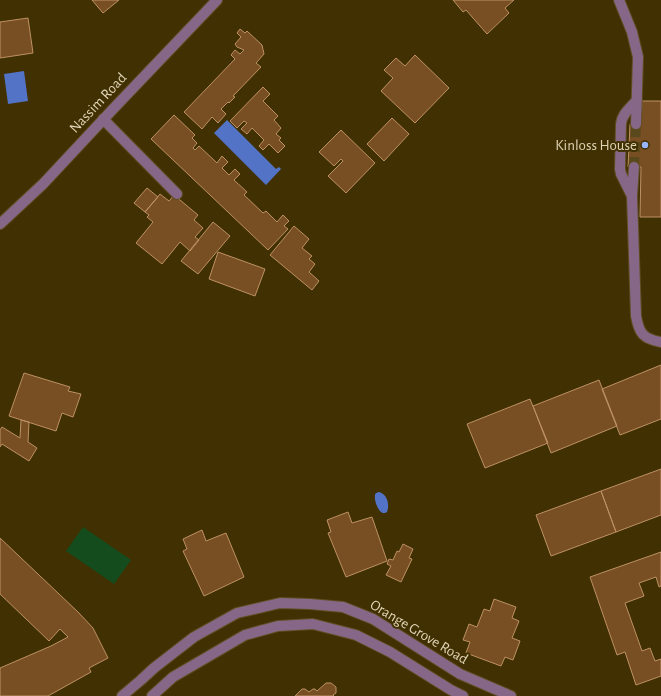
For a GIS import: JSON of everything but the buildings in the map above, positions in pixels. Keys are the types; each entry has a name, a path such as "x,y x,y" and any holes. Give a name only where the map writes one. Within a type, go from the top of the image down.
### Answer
{"street":[{"name":"Nassim Road","path":"0,224 43,184 217,0"},
{"path":"619,0 632,32 638,57 636,124"},
{"path":"632,196 620,169 621,124 624,114 637,100"},
{"path":"103,119 177,194"},
{"path":"634,167 632,196 636,316 641,333 652,341 661,342"},
{"name":"Orange Grove Road","path":"122,696 154,668 194,637 237,613 280,604 310,604 343,607 373,619 460,674 511,696"},
{"path":"152,696 173,677 245,635 278,626 313,624 356,634 390,652 463,696"},
{"path":"390,652 400,636"}],"green space":[{"path":"83,527 131,560 114,584 66,551"}],"water":[{"path":"24,71 28,101 8,104 4,74"},
{"path":"227,120 276,169 279,167 281,169 266,185 214,133"},
{"path":"379,492 386,497 387,500 388,509 385,513 380,511 376,502 375,494"}],"tunnel":[{"path":"634,167 636,124"}],"place":[{"name":"Kinloss House","path":"645,145"}]}
